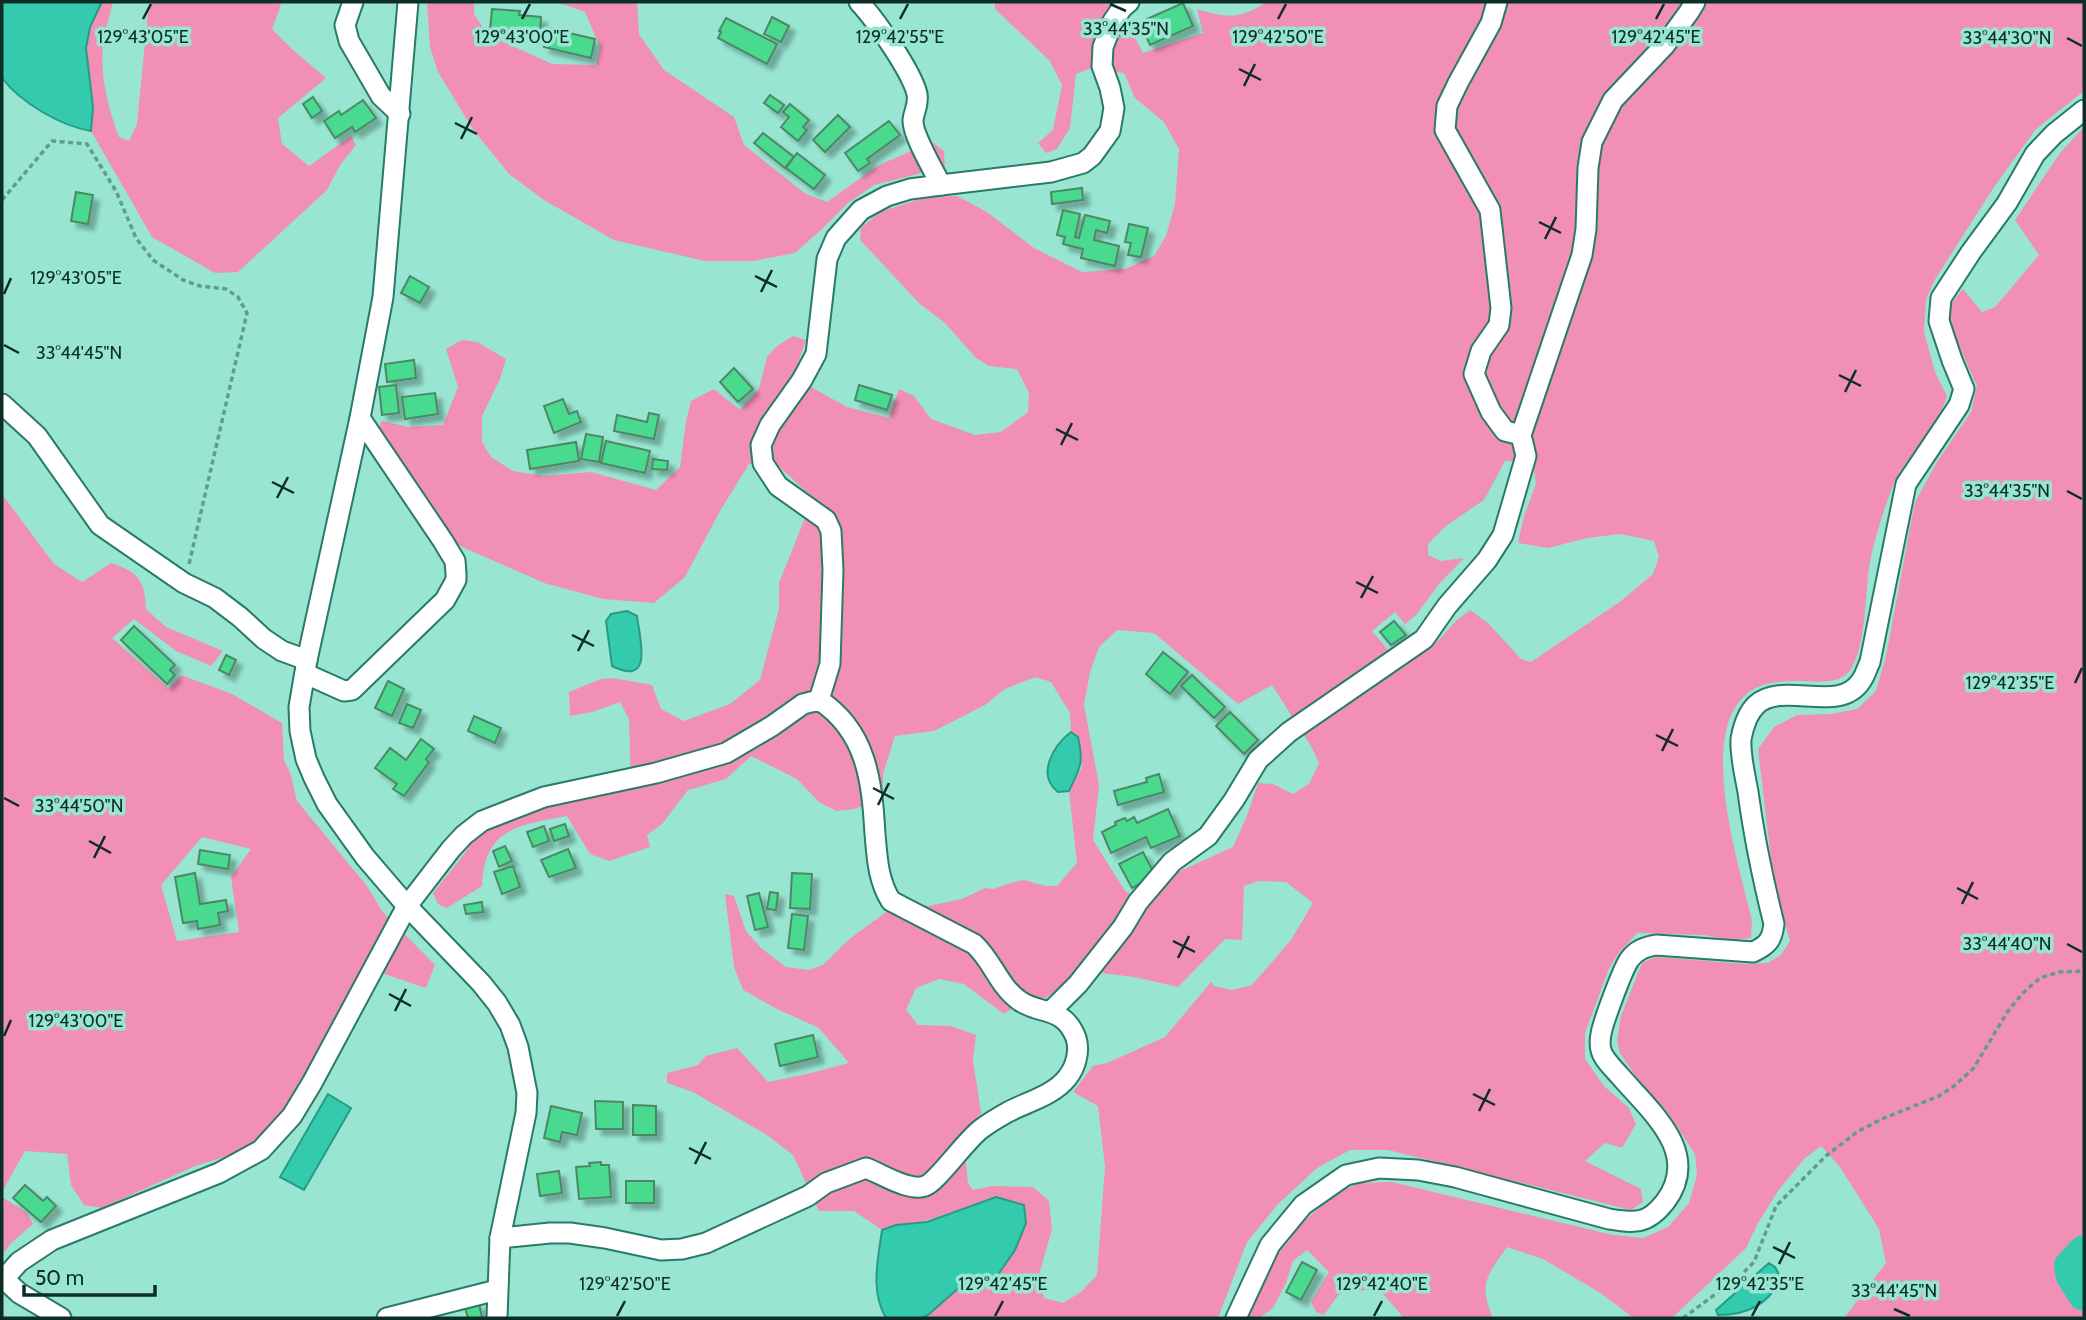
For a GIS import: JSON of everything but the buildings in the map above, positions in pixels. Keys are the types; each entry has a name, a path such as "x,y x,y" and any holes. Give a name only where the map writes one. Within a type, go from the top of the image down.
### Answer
{"street":[{"path":"353,2 345,25 349,41 381,96 400,114"},
{"path":"408,2 383,297 360,418 306,667 299,707 300,731 306,759 327,804 365,857 489,993 510,1025 518,1047 527,1093 526,1113 500,1238 497,1318"},
{"path":"859,2 870,13 912,78 917,95 914,130 941,184"},
{"path":"819,700 830,664 833,570 831,531 826,520 778,486 763,463 761,445 770,425 802,380 816,354 827,259 836,238 861,210 910,189 1051,172 1083,163 1092,156 1110,131 1114,108 1102,66 1103,47 1114,21 1129,2"},
{"path":"1497,2 1492,23 1447,106 1445,130 1490,210 1501,308 1499,325 1482,351 1474,374 1491,412 1504,430 1521,435"},
{"path":"1051,1011 1078,984 1123,927 1138,902 1172,862 1208,836 1258,760 1289,732 1424,639 1447,606 1487,560 1503,535 1526,456 1521,435 1582,255 1592,142 1613,100 1665,45 1695,2"},
{"path":"1236,1318 1270,1245 1303,1205 1346,1175 1379,1168 1418,1170 1455,1177 1609,1219 1635,1223 1656,1214 1669,1196 1676,1182 1676,1149 1657,1119 1601,1052 1600,1035 1604,1023 1630,959 1642,948 1656,945 1753,952 1767,946 1773,937 1774,924 1755,843 1744,769 1741,743 1743,725 1756,706 1767,699 1784,695 1829,698 1851,691 1861,683 1870,662 1906,484 1959,405 1964,389 1939,321 1941,298 2007,203 2035,154 2054,134 2084,110"},
{"path":"2,404 37,436 100,526 184,583 215,598 264,639 344,691 352,690 445,600 456,580 455,561 360,418"},
{"path":"61,1318 19,1293 3,1280 19,1262 52,1240 219,1173 261,1150 292,1116 312,1083 407,906 464,835 482,821 544,797 656,773 726,753 803,704 819,700 835,710 856,739 867,765 874,802 877,863 884,891 891,901 974,944 984,953 1005,989 1023,1003 1051,1011 1068,1024 1076,1039 1078,1052 1074,1068 1066,1080 1047,1093 1006,1113 978,1131 929,1185 916,1188 866,1168 826,1183 808,1196 706,1243 682,1249 661,1250 570,1233 500,1238"},
{"path":"387,1318 497,1290"}],"path":[{"path":"2,200 52,141 87,144 116,191 136,237 153,260 183,280 200,286 226,289 238,297 247,313 184,583"},
{"path":"1683,1318 1739,1277 1754,1262 1776,1206 1826,1156 1857,1132 1939,1096 1954,1086 1973,1069 2008,1012 2040,978 2059,972 2084,971"}],"shaded area":[{"path":"2,2 102,2 90,27 86,48 93,107 91,131 67,124 42,112 2,78"},
{"path":"102,2 113,2 103,45 106,92 119,137 129,141 137,124 149,2 278,2 281,5 272,29 326,78 278,118 282,144 309,166 351,136 356,145 340,165 327,190 238,272 215,273 152,237 91,131 93,107 86,48 90,27"},
{"path":"427,2 474,2 474,14 488,35 552,64 596,65 600,47 585,12 557,2 637,2 639,34 664,70 734,117 744,145 806,194 827,202 879,165 932,142 944,151 945,170 874,185 848,203 795,253 753,261 705,261 614,240 544,200 509,174 472,128 438,72 430,47"},
{"path":"995,2 1112,2 1143,53 1203,33 1197,9 1233,16 1248,12 1266,2 2084,2 2084,91 2036,129 1994,187 1934,281 1926,300 1924,332 1935,372 1947,396 1935,422 1896,479 1884,509 1869,568 1857,657 1848,673 1836,680 1766,684 1749,692 1733,711 1725,737 1723,768 1732,835 1752,921 1751,938 1733,940 1704,935 1637,933 1618,954 1608,971 1585,1033 1585,1059 1604,1086 1629,1108 1636,1124 1622,1148 1605,1143 1585,1161 1641,1189 1643,1202 1631,1210 1388,1150 1350,1150 1317,1168 1277,1205 1247,1242 1218,1318 922,1318 961,1286 997,1276 1015,1250 1026,1223 1024,1205 996,1197 919,1223 897,1225 882,1230 854,1211 819,1211 793,1155 767,1135 693,1092 667,1083 667,1073 698,1065 706,1056 737,1048 768,1082 849,1063 819,1028 743,990 734,967 725,894 734,896 746,931 761,948 786,967 809,970 823,965 848,940 904,899 928,906 962,899 985,888 993,889 1024,880 1045,886 1057,886 1077,863 1069,791 1082,767 1078,737 1071,732 1070,713 1051,682 1035,677 1005,689 985,705 934,731 895,736 883,774 883,798 854,809 836,811 819,802 797,779 751,756 726,779 688,790 662,824 647,835 650,847 609,861 590,854 567,816 534,823 507,833 497,841 489,852 484,867 482,886 447,908 438,904 433,893 474,839 492,827 535,805 631,784 629,719 620,702 570,716 569,692 601,679 613,678 652,685 661,709 684,721 730,704 760,680 779,609 779,583 813,498 771,459 749,464 685,577 654,603 603,599 544,583 458,545 377,431 382,421 409,427 443,425 458,387 446,349 462,340 477,342 506,359 500,379 482,416 482,442 491,457 513,471 543,476 591,472 656,490 680,467 691,401 714,389 740,410 759,389 767,357 777,346 793,336 806,340 793,377 847,407 889,418 899,389 914,396 931,419 975,435 1001,432 1028,412 1029,393 1017,369 989,366 976,358 945,323 920,304 860,240 861,228 880,212 927,197 957,196 987,212 1034,248 1082,272 1125,269 1154,256 1166,236 1175,204 1179,149 1164,122 1135,98 1124,73 1089,69 1076,74 1070,128 1057,149 1046,153 1038,143 1053,130 1062,85 1050,61 995,9","holes":["1505,461 1533,462 1536,484 1524,516 1518,543 1548,548 1587,538 1620,534 1654,541 1659,557 1653,574 1621,601 1531,662 1521,659 1488,623 1470,610 1438,641 1401,665 1372,631 1395,612 1405,624 1416,615 1439,584 1464,558 1441,561 1428,555 1428,544 1446,526 1484,500","1117,630 1154,633 1238,704 1272,685 1319,763 1309,784 1293,794 1273,784 1258,783 1233,847 1169,876 1151,905 1125,891 1093,840 1099,785 1084,705 1090,672 1099,647","1259,881 1286,882 1313,903 1291,940 1252,985 1232,990 1214,986 1211,982 1165,1037 1107,1063 1093,1066 1073,1092 1098,1106 1105,1167 1097,1275 1081,1292 1063,1303 1044,1298 1039,1275 1052,1229 1049,1201 1033,1187 992,1186 973,1190 968,1183 963,1134 981,1113 973,1060 976,1035 951,1026 918,1025 906,1010 916,988 939,979 964,984 1004,1014 1056,991 1077,970 1134,977 1178,987 1225,939 1242,940 1244,886"]},
{"path":"2084,127 2084,1318 1844,1318 1886,1263 1879,1229 1840,1167 1821,1146 1804,1159 1778,1191 1746,1248 1672,1318 1629,1318 1631,1316 1602,1294 1543,1259 1507,1247 1487,1280 1486,1296 1493,1318 1404,1318 1378,1288 1339,1294 1324,1315 1316,1312 1311,1302 1329,1272 1307,1250 1293,1261 1286,1283 1273,1308 1259,1318 1246,1318 1273,1259 1298,1226 1336,1194 1359,1183 1392,1182 1613,1235 1643,1238 1668,1227 1689,1203 1697,1175 1695,1154 1666,1110 1637,1078 1620,1053 1617,1041 1621,1016 1642,963 1655,957 1746,964 1768,963 1781,955 1790,941 1774,884 1758,749 1774,727 1797,715 1831,714 1857,709 1876,691 1886,656 1915,502 1937,462 1971,412 1977,386 1949,324 1951,304 1963,289 1982,312 1995,307 2039,255 2015,220 2060,153"},
{"path":"2,494 54,564 82,582 111,563 128,570 142,584 146,609 166,627 223,651 211,666 176,651 134,619 112,638 169,689 181,675 232,694 282,723 284,760 297,801 367,886 382,911 435,965 426,988 364,967 275,1124 250,1144 228,1156 195,1166 102,1208 84,1205 71,1185 67,1154 25,1151 2,1192","holes":["202,837 251,849 231,877 239,932 177,941 161,885"]},
{"path":"627,611 637,616 641,658 639,666 625,671 612,666 606,621 611,614"},
{"path":"1071,732 1078,737 1080,766 1069,791 1058,792 1048,777 1048,769 1053,753"},
{"path":"328,1094 351,1108 304,1190 280,1177"},
{"path":"2,1197 27,1213 33,1224 11,1243 2,1255"},
{"path":"996,1197 1024,1205 1026,1223 1015,1250 997,1276 961,1286 922,1318 886,1318 881,1308 877,1286 882,1230 896,1225 927,1222"},
{"path":"1769,1263 1775,1267 1781,1278 1770,1295 1756,1307 1729,1315 1718,1315 1716,1310"}],"waterway":[{"path":"2084,1251 2070,1266 2072,1276 2084,1295"}]}
